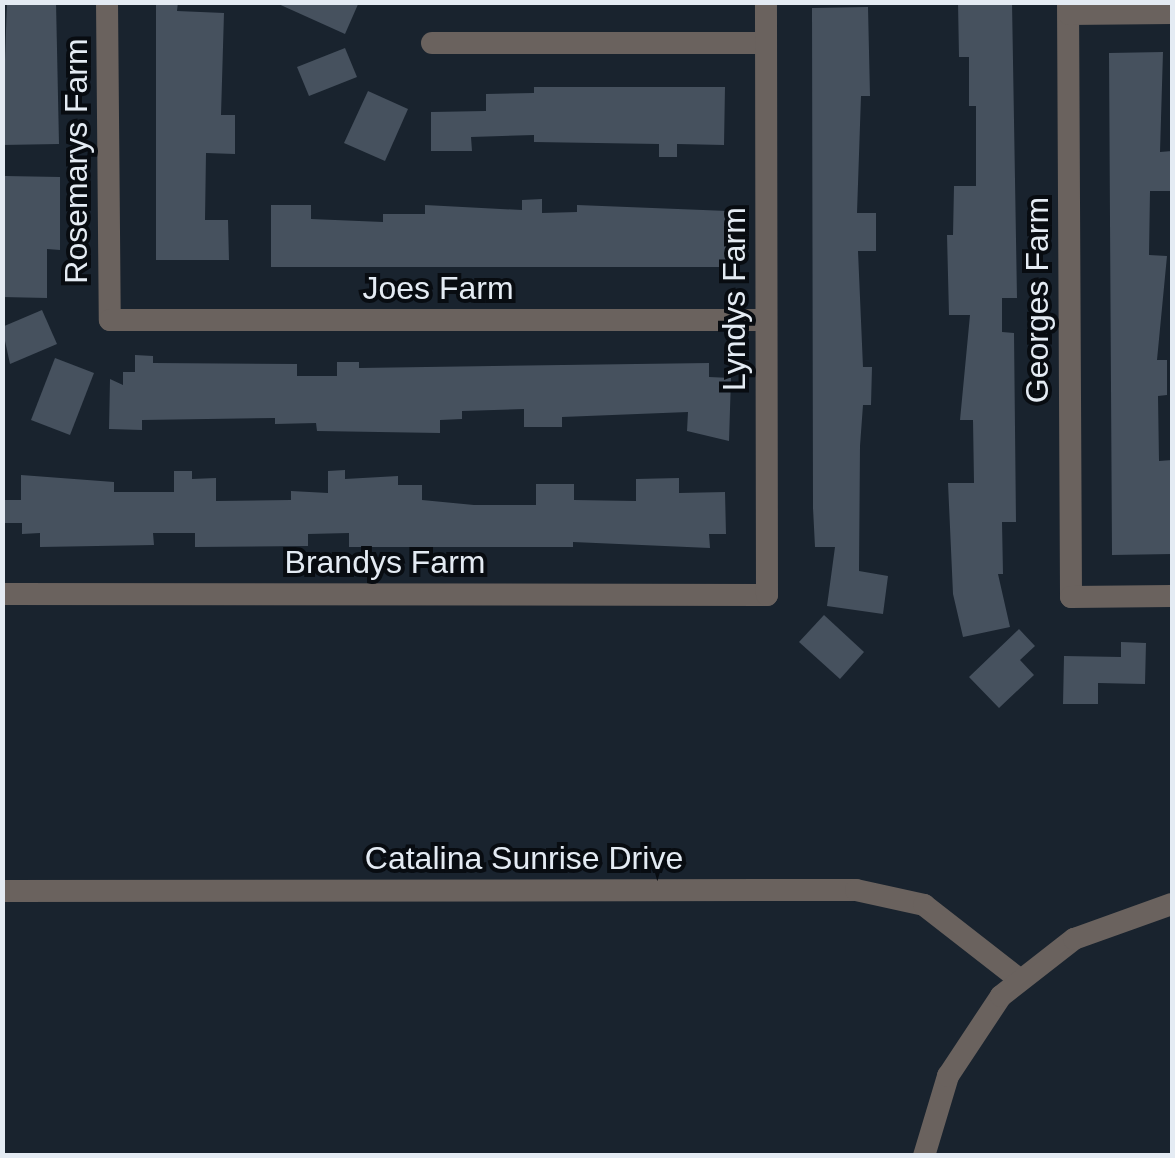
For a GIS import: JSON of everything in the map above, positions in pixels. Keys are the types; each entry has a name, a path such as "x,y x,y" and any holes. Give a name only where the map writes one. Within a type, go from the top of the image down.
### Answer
{"street":[{"name":"Rosemarys Farm","path":"107,2 110,320"},
{"name":"Lyndys Farm","path":"766,2 767,596"},
{"path":"1068,8 1172,13"},
{"name":"Georges Farm","path":"1068,8 1071,597 1172,596"},
{"path":"432,42 766,43"},
{"name":"Joes Farm","path":"110,320 766,320"},
{"name":"Brandys Farm","path":"2,594 767,596"},
{"name":"Catalina Sunrise Drive","path":"2,891 856,890 924,905 1018,978"},
{"path":"924,1156 932,1116 962,1048 1018,978 1103,925 1172,904"}],"building":[{"path":"7,2 56,2 59,144 2,145"},
{"path":"156,2 178,2 177,11 224,13 221,115 235,115 235,154 206,153 205,220 228,220 229,260 156,260"},
{"path":"274,2 359,2 345,34"},
{"path":"958,2 1012,2 1017,298 1002,298 1002,332 1014,333 1016,522 1002,522 1003,574 998,574 1010,627 963,637 953,594 948,483 974,483 973,420 960,420 970,315 949,315 947,235 953,235 954,186 976,186 976,106 969,106 969,57 959,57"},
{"path":"868,7 870,96 861,96 857,213 876,213 876,251 858,251 863,367 872,367 871,405 863,405 860,446 859,571 888,576 883,614 827,606 835,547 815,547 813,508 812,8"},
{"path":"345,48 357,77 309,96 297,67"},
{"path":"1163,52 1160,152 1172,151 1172,191 1150,191 1149,255 1167,256 1157,360 1167,360 1167,395 1158,396 1159,461 1172,460 1172,554 1112,555 1109,53"},
{"path":"534,87 725,87 724,145 677,144 677,157 659,157 659,144 534,142 534,135 471,137 472,151 431,151 431,112 486,111 486,94 534,93"},
{"path":"368,91 408,109 385,161 344,143"},
{"path":"5,176 60,177 60,250 47,249 47,298 2,297"},
{"path":"542,199 542,213 577,212 577,205 728,211 729,267 271,267 271,205 311,205 311,219 383,222 383,214 425,214 425,205 522,210 522,200"},
{"path":"42,310 57,344 10,364 2,327"},
{"path":"135,355 153,356 153,363 297,364 297,376 337,376 337,362 359,362 359,368 709,363 709,377 731,378 729,441 687,431 688,412 562,417 562,427 524,427 524,409 462,411 462,419 440,420 440,433 317,431 316,423 275,424 275,418 142,420 142,430 109,429 110,379 123,385 123,372 135,372"},
{"path":"55,358 94,373 70,435 31,420"},
{"path":"345,470 345,479 398,476 398,485 422,485 422,500 474,505 536,505 536,484 574,484 574,500 636,501 636,479 679,478 679,493 725,492 726,534 709,534 710,548 573,542 573,547 349,547 349,533 308,534 308,546 195,547 195,533 153,533 154,545 40,547 40,533 22,534 22,523 2,523 2,500 21,500 21,475 114,482 114,492 174,492 174,471 192,471 192,479 216,478 216,501 291,500 291,491 328,493 328,471"},
{"path":"824,615 864,652 840,679 799,642"},
{"path":"1019,629 1035,646 1020,660 1034,675 999,708 969,677"},
{"path":"1121,642 1146,643 1145,684 1098,683 1098,704 1063,704 1064,656 1121,657"}]}
